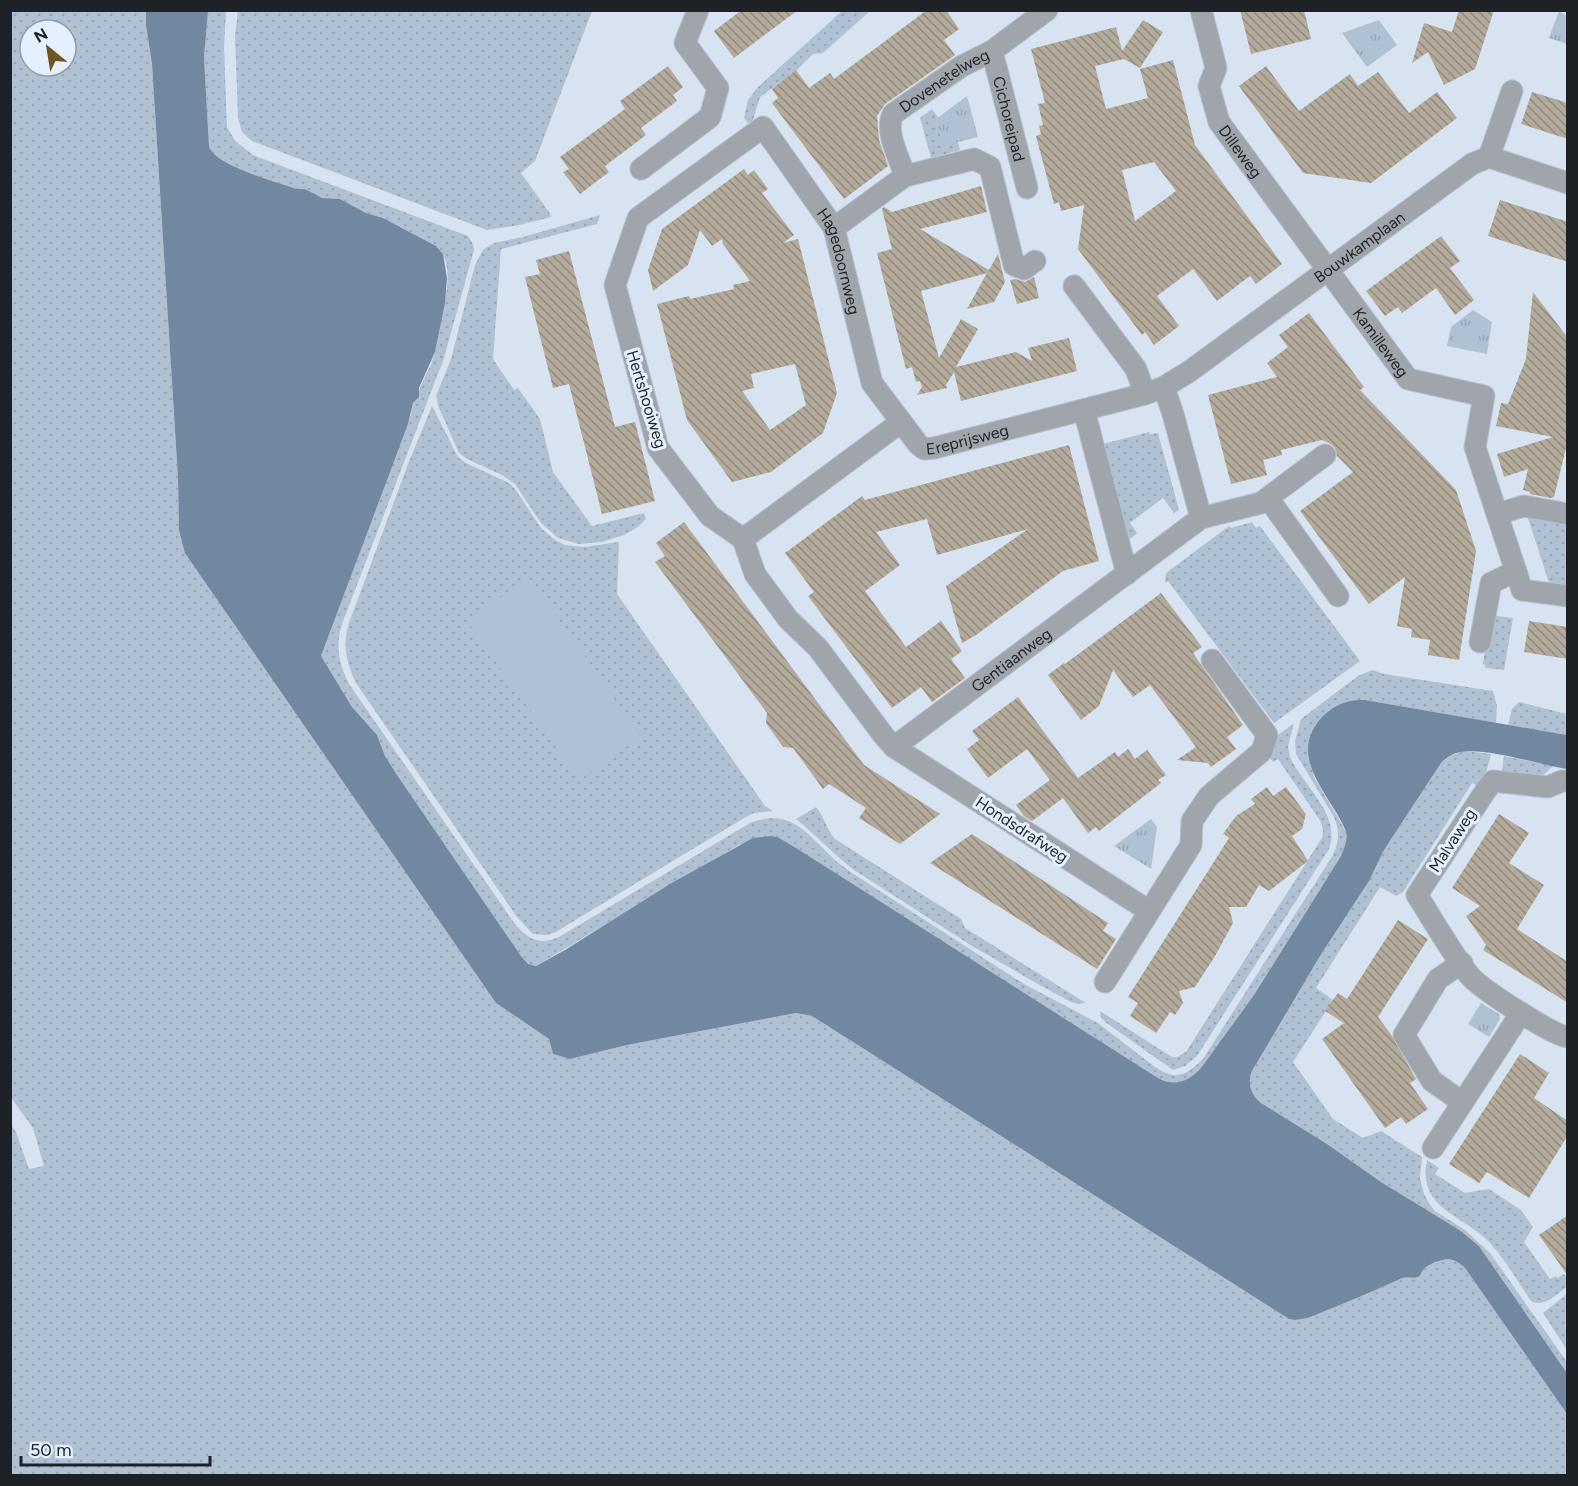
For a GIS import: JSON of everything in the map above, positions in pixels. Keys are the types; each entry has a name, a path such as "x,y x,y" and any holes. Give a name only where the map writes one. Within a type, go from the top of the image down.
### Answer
{"street":[{"path":"641,169 710,117 718,88 685,43 698,10"},
{"name":"Dovenetelweg","path":"905,176 891,129 890,120 893,114 962,66 992,51 1047,10"},
{"name":"Dilleweg","path":"1199,12 1216,68 1209,86 1218,122 1328,270"},
{"name":"Cichoreipad","path":"992,51 1027,188"},
{"path":"1512,91 1489,157 1568,183"},
{"name":"Hagedoornweg","path":"749,137 763,127 834,228 872,383 901,422"},
{"name":"Hertshooiweg","path":"743,539 711,516 658,448 615,285 638,218 749,137"},
{"name":"Bouwkamplaan","path":"1154,391 1190,371 1454,175 1489,157"},
{"path":"834,228 905,176 974,159 990,167 1014,265 1024,269 1035,261"},
{"name":"Kamilleweg","path":"1328,270 1408,380 1484,396 1475,447 1519,580"},
{"path":"1074,286 1173,414 1201,518"},
{"name":"Ereprijsweg","path":"901,422 924,449 934,448 1154,391"},
{"path":"1084,410 1127,574"},
{"path":"894,747 818,648 788,619 754,574 743,539 901,422"},
{"name":"Gentiaanweg","path":"894,747 1201,518 1261,503 1325,455"},
{"path":"1268,498 1338,596"},
{"path":"1497,514 1524,506 1568,514"},
{"path":"1480,642 1491,583 1519,580 1568,596"},
{"path":"1105,982 1191,845 1192,821 1209,796 1262,751 1267,735 1212,660"},
{"name":"Hondsdrafweg","path":"894,747 1149,911"},
{"name":"Malvaweg","path":"1568,781 1548,787 1493,781 1417,895 1471,978 1521,1013 1560,1036 1568,1037"},
{"path":"1462,963 1438,979 1404,1035 1432,1082 1462,1102"},
{"path":"1433,1148 1521,1013"}],"green space":[{"path":"11,11 146,11 152,64 178,478 179,530 352,793 496,1003 549,1039 553,1054 570,1059 627,1045 796,1013 812,1016 1289,1319 1308,1318 1402,1278 1418,1277 1425,1268 1435,1262 1453,1260 1465,1268 1567,1414 1567,1475 11,1475 10,1124 16,1132 29,1169 44,1166 33,1128 10,1096"},
{"path":"208,11 226,11 224,47 227,127 235,141 253,155 468,236 473,244 474,250 444,358 342,624 339,655 349,684 512,920 532,939 544,941 559,937 750,823 777,818 797,825 852,873 1024,984 1098,1023 1155,1067 1169,1074 1180,1075 1203,1059 1335,850 1338,832 1334,817 1296,754 1295,741 1301,719 1358,676 1372,670 1384,674 1493,691 1497,706 1496,723 1365,700 1330,710 1325,714 1311,736 1310,758 1314,777 1346,831 1346,845 1254,995 1201,1068 1190,1079 1177,1083 1158,1078 779,838 739,845 536,966 528,964 397,775 385,756 377,735 352,707 321,656 411,415 413,403 417,400 432,362 446,295 448,273 446,263 436,246 383,218 366,213 340,199 321,198 305,189 296,189 261,178 233,166 213,153 209,146 204,57"},
{"path":"238,11 592,11 535,161 521,173 551,217 487,230 252,141 242,132 238,118 235,35"},
{"path":"842,11 870,11 823,53 813,54 796,71 760,97 752,123 747,122 744,118 748,100 757,88"},
{"path":"1559,11 1567,16 1567,44 1549,38"},
{"path":"1379,20 1397,45 1367,67 1342,33"},
{"path":"967,96 978,137 958,142 957,138 942,143 936,119"},
{"path":"932,109 938,117 936,119 957,138 960,150 931,158 920,118"},
{"path":"600,215 597,224 501,249 493,359 514,390 518,388 540,419 553,472 592,526 644,513 646,519 624,535 602,542 579,544 558,538 541,523 515,484 459,453 436,396 451,359 475,265 483,250 494,243"},
{"path":"1473,310 1492,322 1487,354 1447,346 1451,327"},
{"path":"432,406 458,457 509,483 541,528 555,540 565,545 584,547 619,542 617,594 765,806 773,811 754,813 744,818 554,933 533,934 517,917 356,683 348,661 346,639 349,623"},
{"path":"1149,432 1150,434 1158,433 1179,510 1174,513 1163,498 1130,523 1137,533 1129,540 1103,444"},
{"path":"1526,512 1567,524 1567,586 1549,583"},
{"path":"1252,522 1256,528 1260,526 1360,661 1274,723 1168,581 1165,583 1166,573 1229,526 1231,528"},
{"path":"529,577 641,737 579,780 467,621"},
{"path":"1491,615 1513,618 1504,670 1486,668 1483,663"},
{"path":"1519,702 1567,714 1567,735 1508,725 1512,709"},
{"path":"1294,723 1288,747 1290,757 1326,813 1332,836 1329,849 1197,1056 1185,1066 1173,1070 1105,1022 1100,1011 1172,1057 1186,1052 1322,838 1321,822 1278,759 1273,762 1270,758 1278,735"},
{"path":"1465,751 1491,754 1486,773 1478,786 1472,783 1403,892 1396,896 1380,887 1316,988 1333,1000 1293,1062 1333,1119 1363,1138 1381,1131 1422,1157 1420,1178 1424,1194 1430,1205 1435,1211 1465,1230 1490,1253 1567,1362 1567,1373 1479,1246 1461,1231 1381,1182 1327,1144 1261,1103 1252,1092 1250,1084 1252,1071 1320,956 1369,881 1384,850 1441,763 1451,755"},
{"path":"1504,756 1553,766 1540,778 1502,771"},
{"path":"816,807 835,839 961,919 965,928 1086,1003 1071,1002 1036,983 972,946 854,870 796,819"},
{"path":"1151,819 1157,827 1151,869 1114,846"},
{"path":"1481,1003 1499,1014 1500,1019 1489,1037 1468,1024"},
{"path":"1427,1160 1439,1168 1435,1174 1465,1193 1489,1189 1521,1210 1533,1227 1524,1242 1550,1279 1564,1274 1567,1278 1567,1287 1541,1303 1531,1301 1490,1243 1435,1201 1426,1177"},
{"path":"1567,1294 1567,1324 1565,1325 1567,1350 1543,1313"}],"shaded area":[{"path":"146,11 208,11 204,57 209,146 213,153 233,166 261,177 296,189 305,189 322,198 340,199 366,213 383,218 436,246 443,254 447,278 445,303 435,352 419,388 419,397 413,403 408,424 321,656 352,707 377,735 385,756 397,775 528,964 536,966 565,950 670,884 753,838 772,836 796,848 1158,1078 1164,1081 1181,1082 1201,1068 1254,995 1345,846 1345,829 1321,788 1309,760 1308,746 1312,731 1323,716 1342,703 1365,700 1567,735 1567,769 1498,754 1471,751 1455,753 1441,763 1384,850 1369,881 1320,956 1252,1071 1250,1084 1252,1092 1261,1103 1327,1144 1381,1182 1461,1231 1479,1246 1567,1373 1567,1414 1465,1268 1453,1260 1435,1262 1425,1268 1418,1277 1402,1278 1308,1318 1289,1319 812,1016 796,1013 627,1045 570,1059 553,1054 549,1039 496,1003 185,553 179,530 178,478 152,64"}],"building":[{"path":"742,10 798,10 734,58 714,31"},
{"path":"927,10 946,10 959,29 944,40 955,55 885,104 877,116 879,140 888,166 844,199 772,103 778,98 772,89 796,70 809,88 830,73 834,79"},
{"path":"1240,10 1304,10 1311,39 1251,54"},
{"path":"1459,10 1494,10 1475,69 1444,85 1428,52 1412,63 1424,23 1452,32"},
{"path":"1143,20 1163,32 1140,68 1124,59 1095,66 1106,109 1148,98 1140,69 1173,60 1195,145 1282,264 1256,284 1250,276 1217,301 1193,269 1157,296 1179,326 1154,345 1145,332 1142,335 1078,249 1084,205 1061,211 1059,202 1054,204 1036,136 1041,134 1039,126 1043,125 1038,104 1045,103 1031,49 1116,27 1122,51","holes":["1154,162 1176,191 1135,221 1122,170"]},
{"path":"668,66 683,87 673,95 677,101 641,128 646,135 605,166 609,172 580,194 563,172 569,169 560,157 625,109 620,101"},
{"path":"1266,66 1299,111 1350,74 1358,86 1378,72 1409,113 1437,92 1457,118 1371,183 1303,173 1239,86"},
{"path":"1532,92 1568,103 1568,139 1521,124"},
{"path":"744,169 748,175 754,170 768,189 762,193 794,235 783,243 798,239 837,393 823,433 771,472 732,482 687,420 657,304 734,289 733,285 750,281 723,244 722,239 712,246 700,230 688,265 653,291 648,270 662,229","holes":["795,364 806,405 770,430 742,391 754,388 751,374"]},
{"path":"981,186 987,212 920,229 989,270 998,254 1005,282 994,302 967,309 987,273 921,291 939,358 961,319 978,329 956,367 1016,352 1032,361 1028,348 1069,338 1077,371 961,401 954,372 946,385 947,388 917,395 922,387 920,381 916,382 912,367 906,369 877,253 892,249 882,209 884,207 892,212"},
{"path":"1500,200 1568,222 1568,262 1488,236"},
{"path":"1441,236 1460,261 1450,268 1474,300 1455,315 1436,288 1402,313 1398,307 1385,316 1366,291"},
{"path":"569,251 615,427 635,422 655,501 602,514 569,384 553,388 525,277 540,274 536,260"},
{"path":"1034,277 1039,298 1017,304 1010,280 1025,282"},
{"path":"1533,292 1568,338 1568,440 1554,497 1551,498 1530,494 1523,490 1528,469 1504,477 1497,454 1553,437 1496,426 1501,403 1508,404 1526,359"},
{"path":"1309,313 1364,387 1360,390 1456,490 1476,551 1459,660 1428,655 1430,640 1411,637 1412,629 1397,626 1405,577 1369,604 1300,511 1353,472 1337,456 1331,444 1322,440 1281,450 1282,455 1263,460 1267,475 1231,484 1208,395 1277,377 1267,363 1288,347 1279,335"},
{"path":"1069,445 1099,561 1063,571 962,643 946,586 1028,529 937,555 927,519 876,532 900,565 865,591 906,647 941,621 962,651 951,659 965,678 932,702 921,687 892,708 808,596 814,592 785,553 862,496 865,500"},
{"path":"684,522 864,765 940,814 900,844 859,818 866,808 829,784 823,789 793,748 783,747 766,723 767,713 655,562 665,556 656,543"},
{"path":"1161,593 1202,647 1193,653 1243,725 1227,737 1236,749 1211,767 1208,763 1177,760 1196,747 1150,685 1133,697 1113,670 1099,706 1081,720 1048,675"},
{"path":"1529,621 1568,627 1568,659 1524,652"},
{"path":"1018,697 1078,778 1115,752 1118,757 1128,749 1135,759 1147,750 1166,775 1158,780 1161,783 1099,831 1096,827 1088,833 1063,798 1032,821 1024,816 1016,805 1050,780 1027,749 988,778 967,749 979,740 972,731"},
{"path":"1267,787 1273,796 1286,787 1306,814 1302,829 1292,836 1308,861 1269,891 1259,885 1246,907 1229,907 1233,923 1215,956 1195,987 1179,991 1183,1003 1175,1015 1170,1012 1156,1033 1130,1016 1138,1003 1128,997 1229,838 1223,834 1236,816 1255,804 1251,799"},
{"path":"1499,814 1529,833 1509,863 1544,885 1517,929 1568,962 1568,1003 1483,950 1486,945 1466,916 1480,906 1452,888"},
{"path":"972,834 1108,923 1103,931 1116,939 1097,969 930,863"},
{"path":"1398,920 1428,939 1378,1017 1392,1036 1416,1079 1410,1083 1428,1109 1406,1124 1401,1117 1385,1128 1322,1039 1344,1023 1325,1011 1338,993 1347,999"},
{"path":"1520,1054 1549,1073 1534,1098 1568,1121 1568,1135 1529,1198 1487,1172 1479,1183 1449,1164"},
{"path":"1568,1215 1568,1276 1539,1235"}]}
